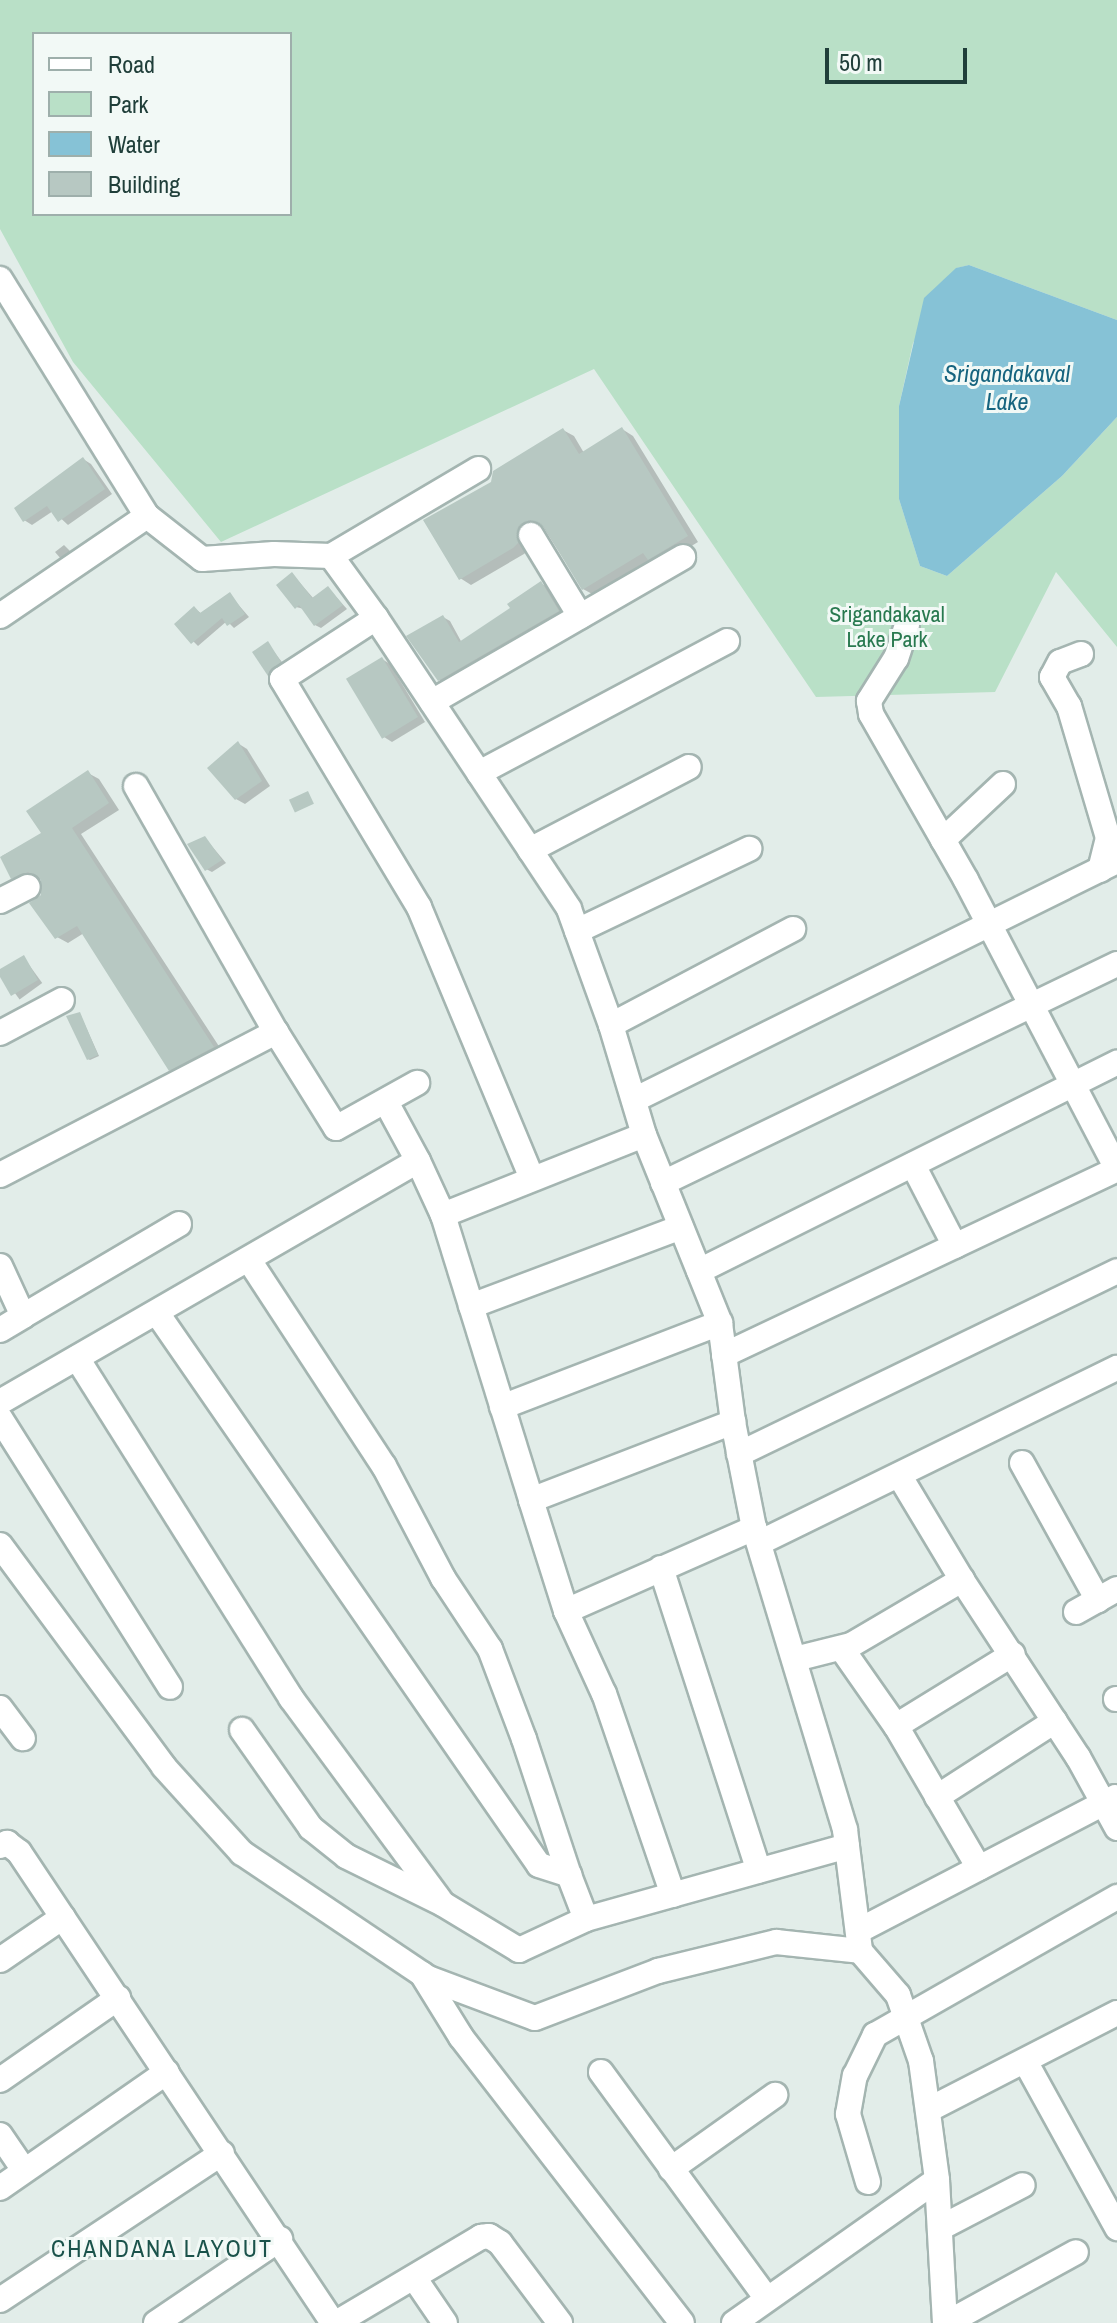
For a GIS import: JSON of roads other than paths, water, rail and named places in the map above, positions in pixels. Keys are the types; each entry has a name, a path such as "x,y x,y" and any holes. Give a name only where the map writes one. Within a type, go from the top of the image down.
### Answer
{"street":[{"path":"0,279 147,516 202,559 274,554 331,556 478,469"},
{"path":"0,616 147,516"},
{"path":"531,535 580,616"},
{"path":"331,556 376,618 569,909 611,1025 644,1135 720,1323 733,1422 756,1536 795,1659 847,1846 859,1941 898,1995 921,2061 937,2180 946,2323 1076,2252"},
{"path":"432,702 683,557"},
{"path":"376,618 282,679 419,907 532,1178"},
{"path":"724,1355 1117,1169 989,925 871,714 869,701 896,658 907,625"},
{"path":"479,773 727,641"},
{"path":"634,1100 1109,866 1108,838 1069,706 1052,677 1060,662 1081,654"},
{"path":"530,850 689,767"},
{"path":"943,840 1003,784"},
{"path":"136,786 276,1032 336,1128 388,1106 417,1083"},
{"path":"577,931 749,849"},
{"path":"0,901 28,887"},
{"path":"611,1025 793,929"},
{"path":"663,1183 1032,1009 1117,964"},
{"path":"0,1033 62,1000"},
{"path":"0,1175 276,1032"},
{"path":"699,1271 1117,1063"},
{"path":"388,1106 443,1215 566,1611 604,1694 673,1895"},
{"path":"443,1215 644,1135"},
{"path":"0,1402 418,1161"},
{"path":"913,1165 955,1246"},
{"path":"0,1330 179,1224"},
{"path":"471,1306 681,1227"},
{"path":"249,1260 384,1466 443,1578 490,1649 586,1919"},
{"path":"0,1266 23,1316"},
{"path":"739,1454 1117,1271"},
{"path":"157,1313 539,1865 569,1875"},
{"path":"502,1407 720,1323"},
{"path":"77,1358 291,1698 443,1904"},
{"path":"566,1611 661,1568 756,1536 899,1475 1117,1368"},
{"path":"0,1418 170,1687"},
{"path":"531,1500 733,1422"},
{"path":"1022,1463 1107,1594 1076,1612"},
{"path":"899,1475 962,1580 1110,1799 1117,1828"},
{"path":"0,1545 164,1767 242,1853 422,1974 535,2018 658,1971 776,1942 859,1941 979,1868 1110,1799"},
{"path":"661,1568 759,1871"},
{"path":"795,1659 842,1649 962,1580"},
{"path":"842,1649 896,1726 979,1868"},
{"path":"896,1726 1013,1654"},
{"path":"0,1708 23,1738"},
{"path":"937,1797 1055,1721"},
{"path":"242,1730 311,1828 346,1856 443,1904 519,1950 586,1919 847,1846"},
{"path":"2,1841 19,1852 335,2323 415,2279 481,2237 495,2238 560,2323"},
{"path":"868,2182 848,2114 855,2076 875,2035 905,2015 1117,1897"},
{"path":"0,1960 63,1917"},
{"path":"422,1974 461,2037 682,2323"},
{"path":"0,2080 118,1998"},
{"path":"928,2110 1117,2013"},
{"path":"1025,2061 1117,2228"},
{"path":"0,2188 167,2072"},
{"path":"601,2072 767,2299"},
{"path":"671,2169 775,2095"},
{"path":"0,2135 24,2170"},
{"path":"0,2300 222,2153"},
{"path":"734,2323 937,2180"},
{"path":"940,2228 1023,2185"},
{"path":"156,2323 280,2239"},
{"path":"415,2279 445,2323"}],"water":[{"name":"Srigandakaval Lake","path":"969,265 1117,320 1117,417 1062,476 947,576 920,566 899,499 899,406 924,298 956,268"}],"district":[{"name":"CHANDANA LAYOUT","path":"162,2249"}],"park label":[{"name":"Srigandakaval Lake Park","path":"887,626"}]}
